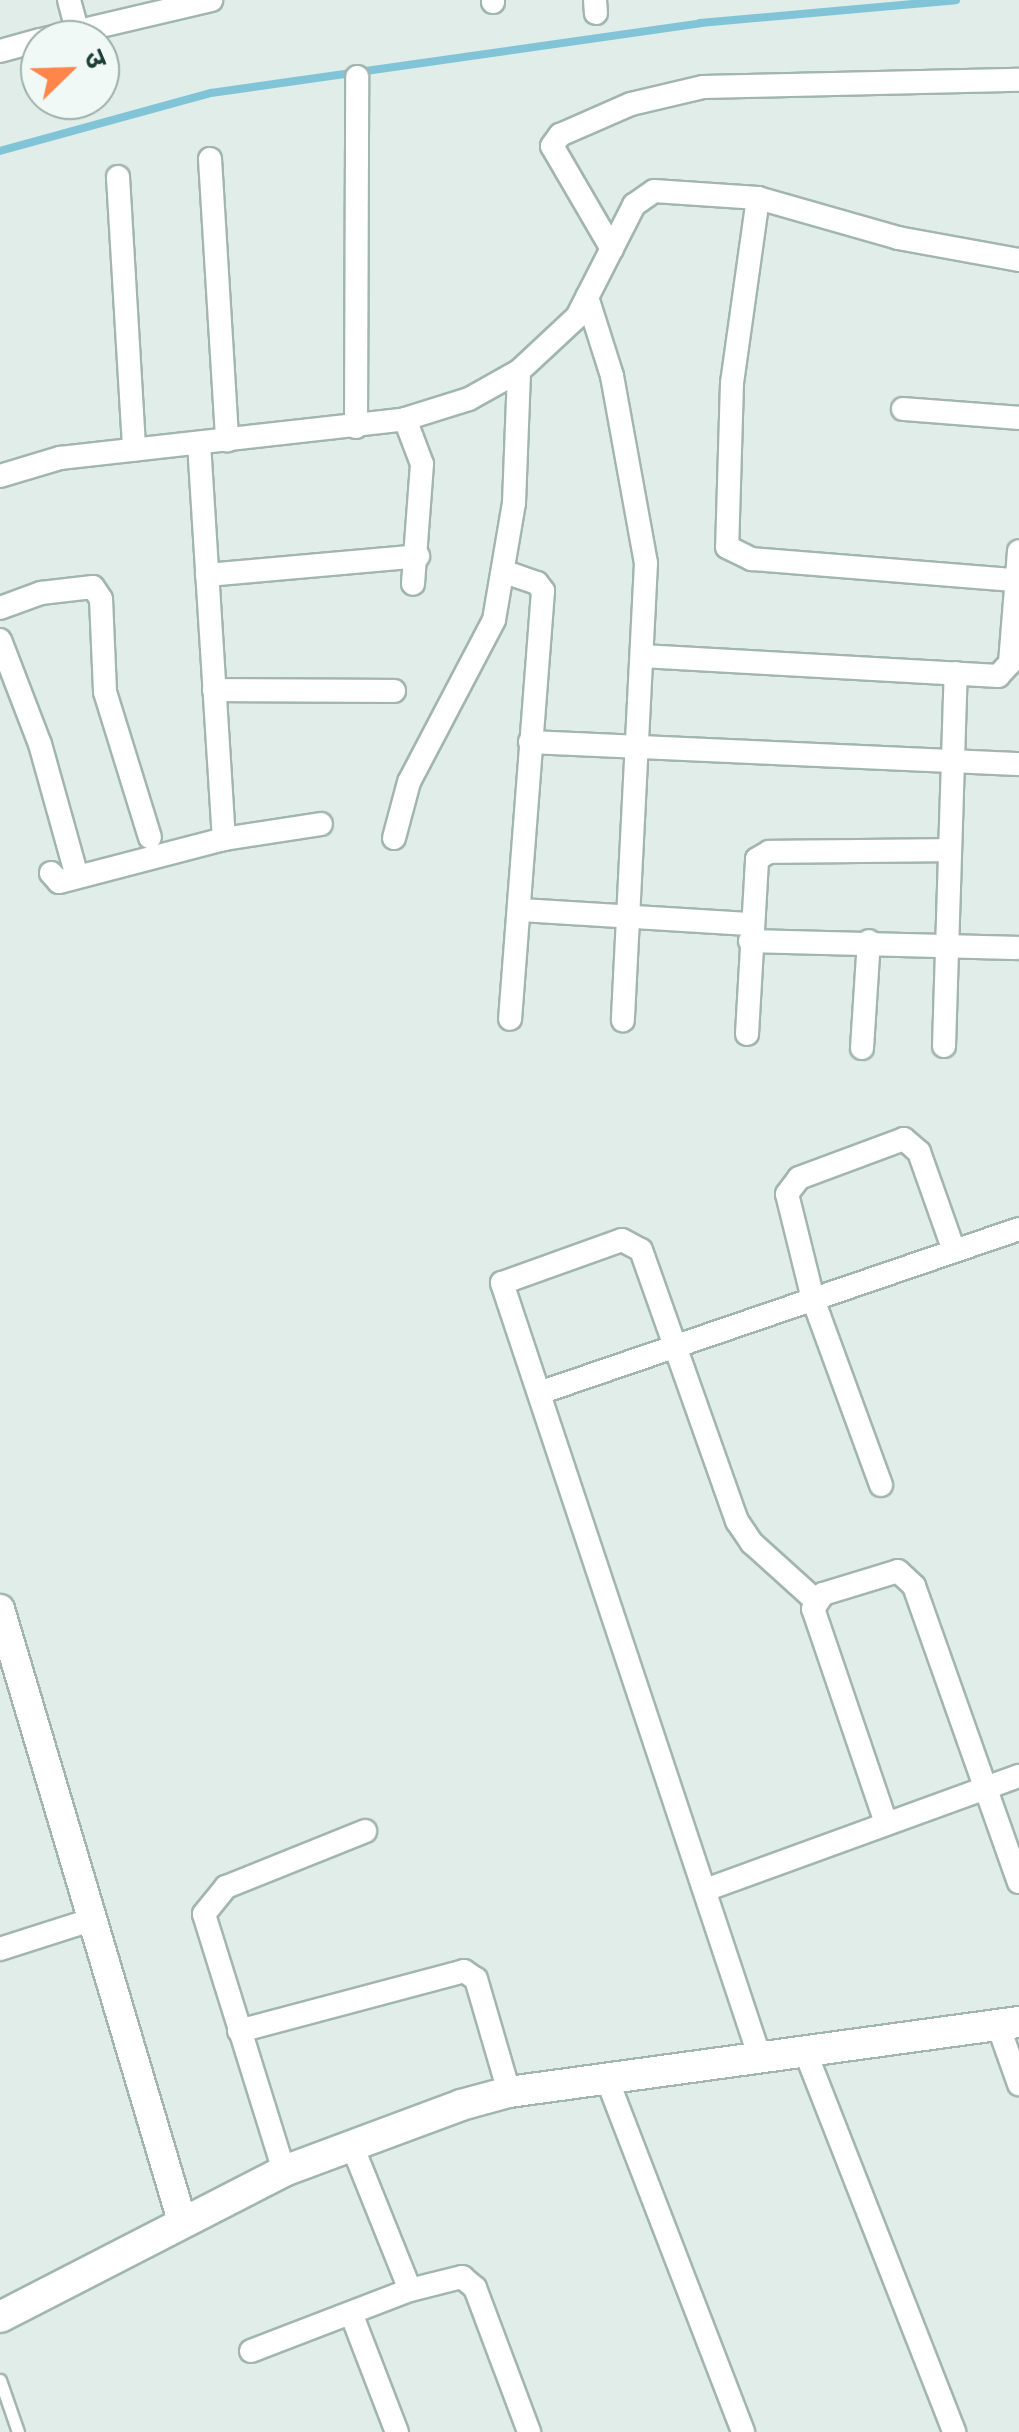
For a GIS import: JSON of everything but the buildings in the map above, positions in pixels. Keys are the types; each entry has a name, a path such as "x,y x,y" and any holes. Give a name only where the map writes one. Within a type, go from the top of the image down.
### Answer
{"main road":[{"path":"0,2316 284,2171 351,2143 509,2092 1008,2024"}],"street":[{"path":"113,20 166,5 211,0"},
{"path":"356,427 358,77"},
{"path":"612,249 552,146 560,135 631,104 703,87 1019,80"},
{"path":"210,159 227,440"},
{"path":"118,178 134,450"},
{"path":"0,476 60,458 406,420 468,399 519,371 577,316 634,204 654,191 758,198 898,238 1019,260"},
{"path":"758,198 732,383 727,547 752,559 1014,580"},
{"path":"586,297 612,376 646,563 623,1020"},
{"path":"394,838 409,782 494,620 505,572 520,438 519,371"},
{"path":"903,409 1019,418"},
{"path":"406,420 422,464 414,584"},
{"path":"199,443 224,839"},
{"path":"642,656 998,676 1008,670 1019,551"},
{"path":"207,575 418,556"},
{"path":"505,572 537,582 543,591 510,1019"},
{"path":"0,608 41,592 93,588 101,600 105,692 150,837"},
{"path":"0,640 40,744 74,866"},
{"path":"944,1046 956,673"},
{"path":"214,690 394,691"},
{"path":"530,742 1019,764"},
{"path":"51,873 59,882 224,839 321,824"},
{"path":"746,1034 754,865 762,855 950,850"},
{"path":"520,910 628,916 750,932 1017,948"},
{"path":"862,1048 869,941"},
{"path":"881,1485 813,1298 786,1206 792,1184 893,1139 912,1142 954,1251"},
{"path":"539,1393 1019,1229"},
{"path":"759,2055 708,1889 502,1283 622,1240 642,1250 743,1532 815,1600 814,1618 886,1822"},
{"path":"815,1600 883,1571 906,1575 1019,1882"},
{"path":"0,1610 182,2221"},
{"path":"708,1889 1019,1776"},
{"path":"284,2171 205,1932 212,1899 226,1887 365,1831"},
{"path":"0,1950 94,1920"},
{"path":"239,2031 464,1972 476,1980 509,2092"},
{"path":"1008,2024 1019,2084"},
{"path":"804,2051 954,2432"},
{"path":"607,2078 743,2432"},
{"path":"351,2143 410,2290"},
{"path":"252,2352 452,2276 470,2280 529,2432"},
{"path":"351,2313 396,2432"}],"lane":[{"path":"0,2380 18,2432"}],"waterway":[{"path":"0,151 211,93 700,23 956,0"}]}
